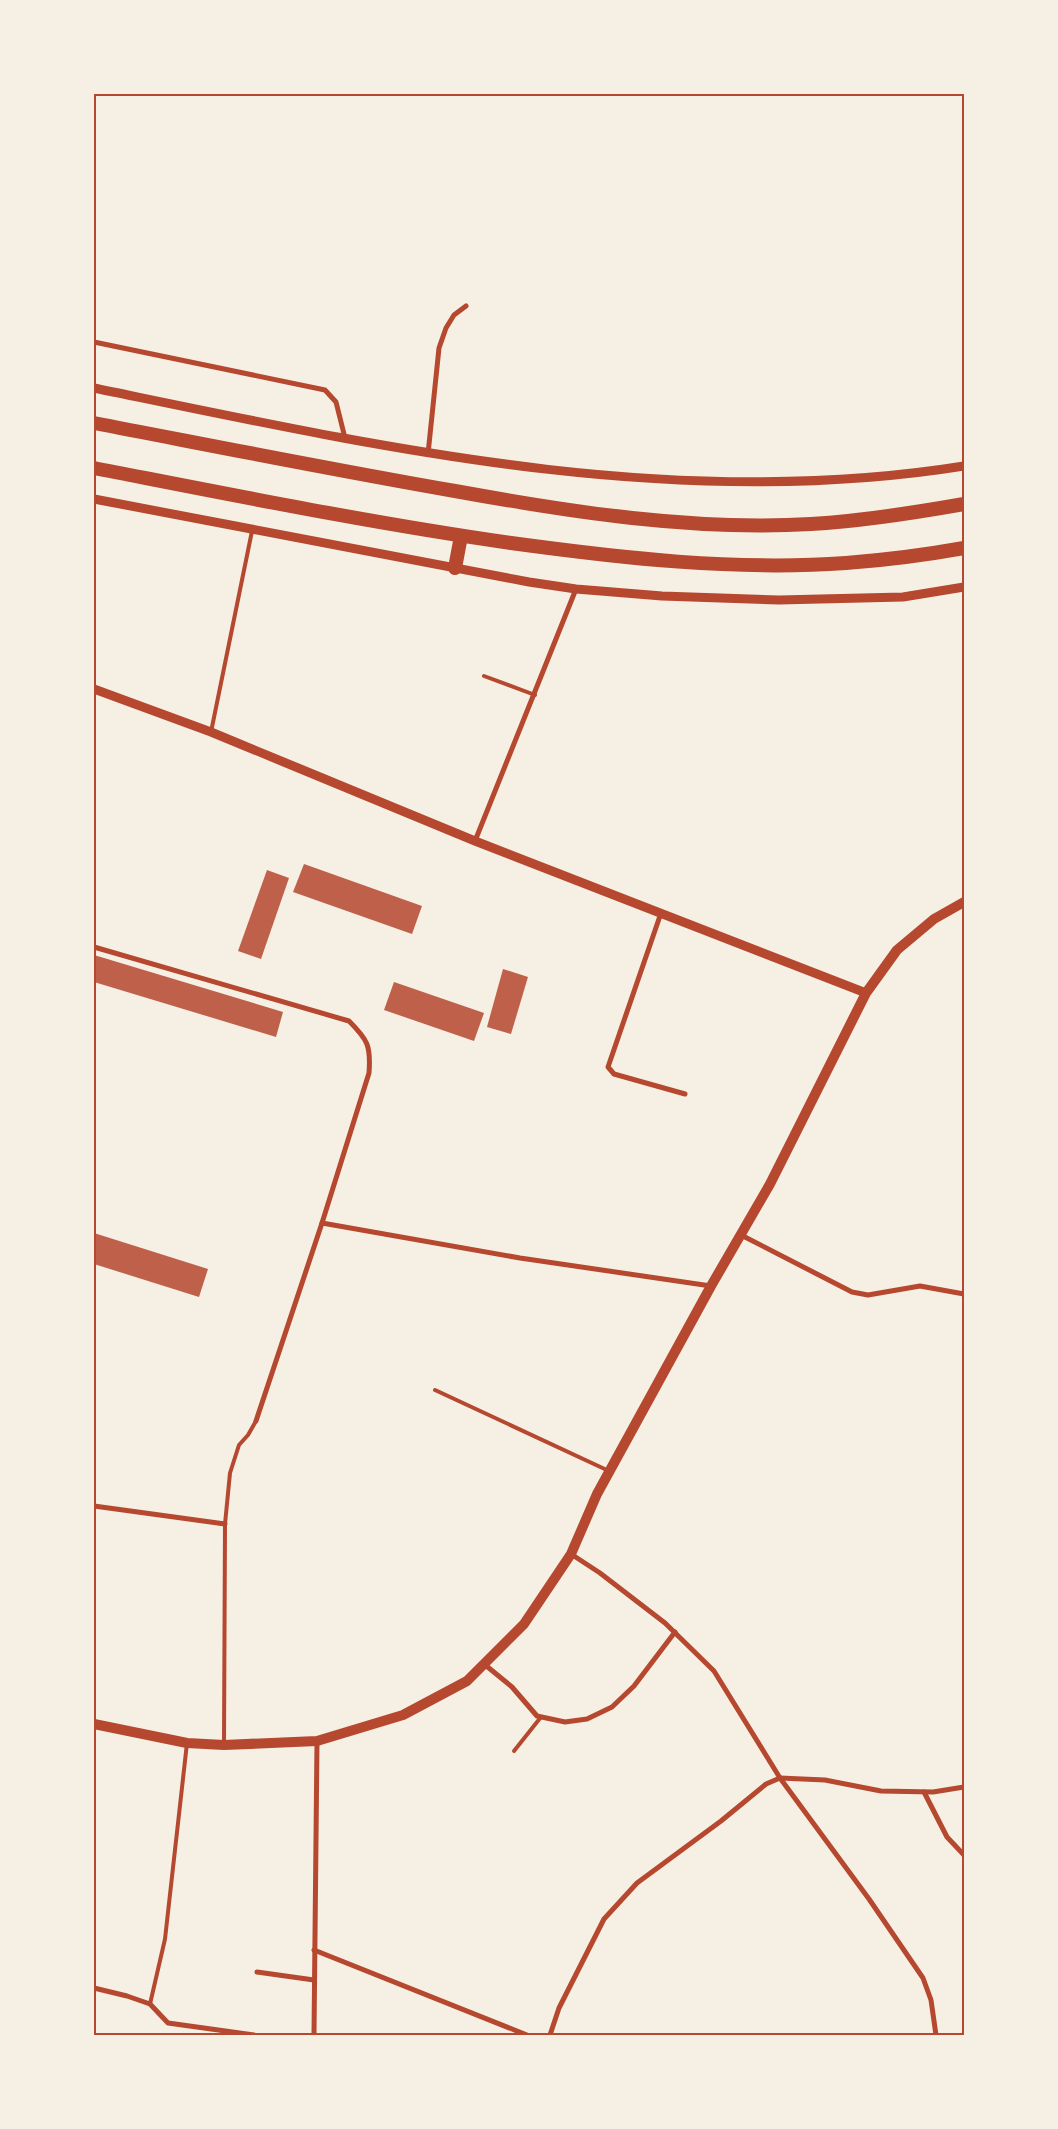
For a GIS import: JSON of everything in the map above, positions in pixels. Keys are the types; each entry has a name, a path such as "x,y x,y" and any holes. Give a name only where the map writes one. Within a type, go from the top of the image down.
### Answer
{"highway":[{"path":"94,423 356,474 543,507 636,518 719,524 809,524 896,516 964,504"},
{"path":"94,468 345,518 461,536 621,557 777,565 845,563 922,555 964,548"},
{"path":"455,568 461,536"}],"main road":[{"path":"94,1724 187,1743 224,1745 317,1741 403,1715 467,1681 524,1624 571,1554 597,1494 611,1472 711,1286 770,1184 866,993 897,950 934,918 964,902"}],"street":[{"path":"428,454 439,348 446,328 454,315 466,306"},
{"path":"94,342 325,390 336,402 345,438"},
{"path":"94,388 428,454 545,471 754,484 803,483 883,477 964,466"},
{"path":"94,499 576,590 713,598 835,599 903,597 964,587"},
{"path":"474,841 535,695 576,590"},
{"path":"94,689 211,732 474,841 866,993"},
{"path":"661,913 608,1067 614,1074 685,1094"},
{"path":"94,947 349,1021 363,1035 371,1053 369,1073 322,1223 256,1421"},
{"path":"322,1223 520,1258 711,1286"},
{"path":"742,1235 852,1292 868,1295 920,1286 964,1294"},
{"path":"94,1506 225,1524"},
{"path":"571,1554 600,1573 675,1632 714,1671 780,1778 869,1899 923,1978 930,2000 936,2035"},
{"path":"484,1664 512,1687 537,1716 565,1722 587,1719 612,1707 634,1686 675,1632"},
{"path":"314,2035 317,1741"},
{"path":"550,2035 559,2008 604,1919 637,1883 721,1821 766,1784 780,1778 825,1780 881,1791 924,1792 964,1787"},
{"path":"924,1792 947,1837 964,1855"},
{"path":"314,1950 527,2035"},
{"path":"257,1972 314,1980"},
{"path":"94,1988 150,2004 168,2023 254,2035"}],"lane":[{"path":"211,732 252,530"},
{"path":"484,676 535,695"},
{"path":"435,1390 611,1472"},
{"path":"224,1745 225,1524 230,1473 239,1445 256,1421"},
{"path":"514,1751 542,1717"},
{"path":"150,2004 165,1939 187,1743"}],"building":[{"path":"304,864 422,906 412,934 293,892"},
{"path":"267,870 289,878 261,959 238,951"},
{"path":"94,955 283,1012 276,1037 94,982"},
{"path":"503,969 528,977 511,1034 487,1027"},
{"path":"394,982 484,1013 474,1041 384,1010"},
{"path":"94,1233 208,1269 199,1297 94,1264"}]}
